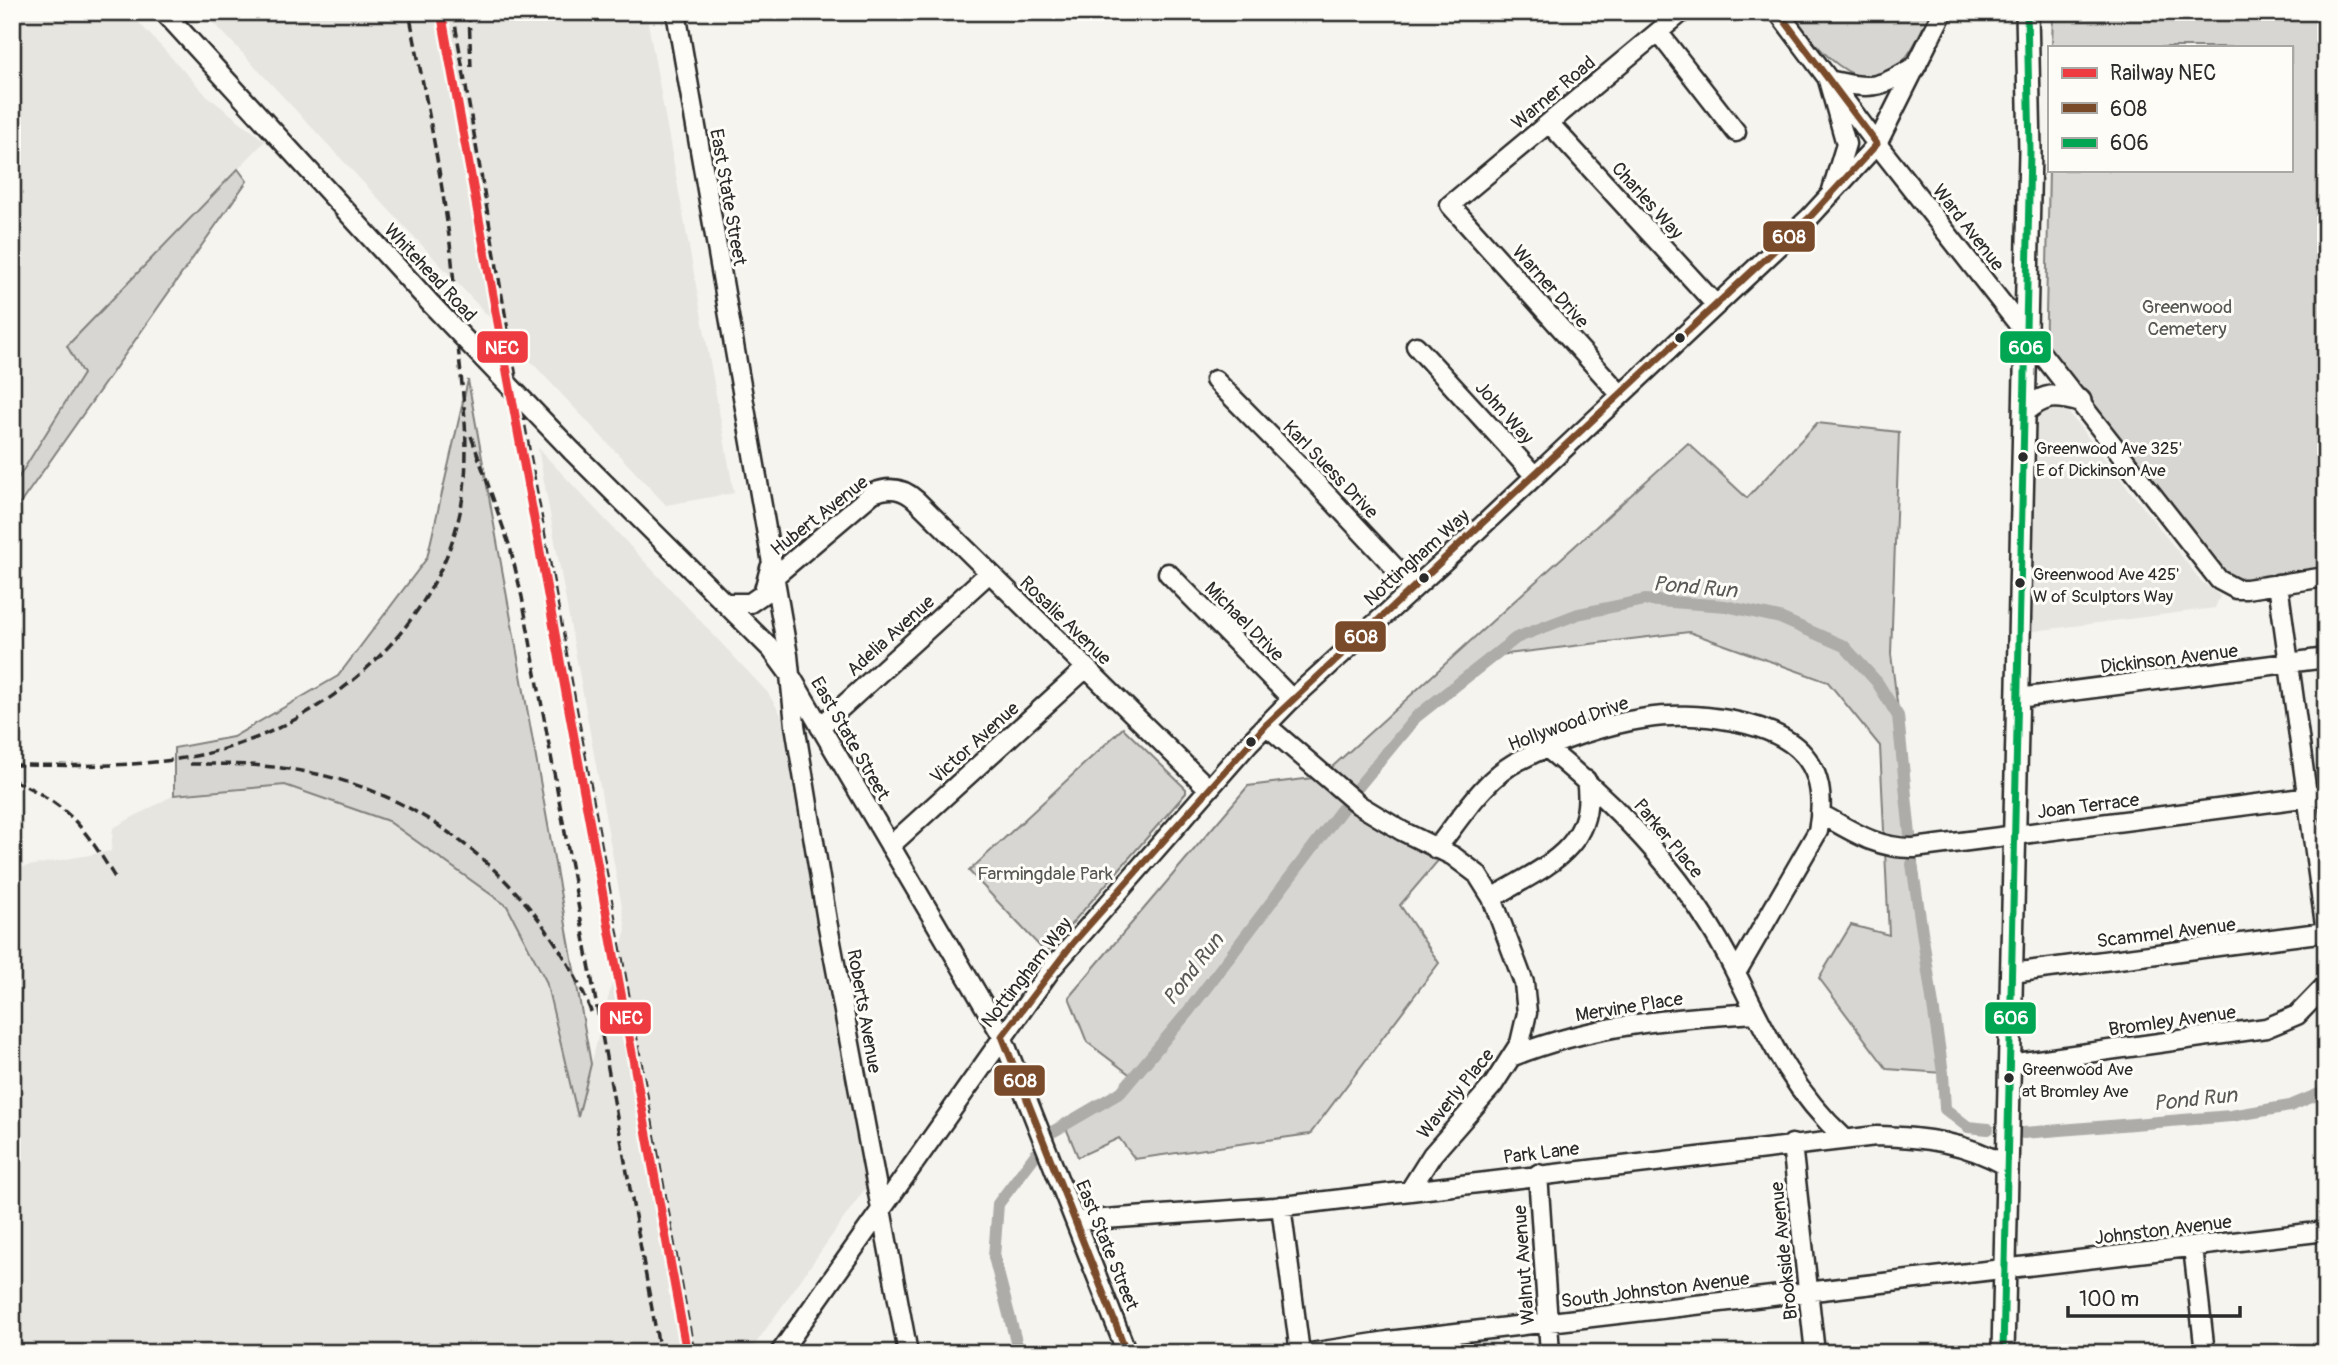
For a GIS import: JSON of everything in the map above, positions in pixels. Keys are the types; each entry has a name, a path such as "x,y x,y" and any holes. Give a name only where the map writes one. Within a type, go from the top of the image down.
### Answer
{"main road":[{"path":"2003,1353 2027,335 2031,111 2027,12"},
{"path":"2025,411 2041,397 2060,395 2080,401"}],"street":[{"name":"Whitehead Road","path":"164,12 432,305 572,451 771,649 790,675"},
{"name":"East State Street","path":"676,12 790,675 1002,1036 1127,1353"},
{"name":"Warner Road","path":"1450,205 1682,12"},
{"name":"Ward Avenue","path":"1778,12 1877,144 2219,580 2236,589 2326,578"},
{"name":"Nottingham Way","path":"780,1353 1002,1036 1073,943 1292,699 1535,476 1831,194 1877,144 1943,12"},
{"path":"1658,32 1736,132"},
{"path":"1831,194 1846,144 1828,80 1854,86 1883,86 1917,65"},
{"name":"Charles Way","path":"1549,123 1716,305"},
{"name":"Warner Drive","path":"1450,205 1621,395"},
{"name":"John Way","path":"1416,346 1535,476"},
{"name":"Karl Suess Drive","path":"1215,380 1414,588"},
{"name":"Hubert Avenue","path":"773,569 873,493 891,488"},
{"name":"Rosalie Avenue","path":"891,488 909,494 1209,789"},
{"path":"725,603 750,603 763,594 773,569"},
{"name":"Michael Drive","path":"1168,573 1292,699"},
{"name":"Adelia Avenue","path":"820,727 988,574"},
{"path":"2278,584 2326,932"},
{"name":"Dickinson Avenue","path":"2018,698 2326,658"},
{"name":"Victor Avenue","path":"890,846 1086,668"},
{"name":"Roberts Avenue","path":"790,675 795,725 827,921 908,1353"},
{"name":"Hollywood Drive","path":"1436,849 1494,779 1521,759 1613,726 1649,717 1697,716 1744,724 1793,744 1805,755 1818,779 1821,814 1813,844 1736,973"},
{"path":"1266,725 1359,805 1436,849"},
{"name":"Parker Place","path":"1548,748 1628,819 1674,873 1736,973"},
{"path":"1492,898 1561,856 1572,846 1585,822 1588,807 1586,780"},
{"name":"Joan Terrace","path":"1821,814 1868,841 1899,849 2326,795"},
{"name":"Waverly Place","path":"1410,1190 1432,1155 1468,1115 1511,1057 1525,1030 1527,999 1492,898 1477,874 1466,864 1436,849"},
{"name":"Scammel Avenue","path":"2012,973 2326,932"},
{"path":"1736,973 1784,1070 1803,1096 1844,1138"},
{"name":"Bromley Avenue","path":"2009,1064 2266,1028 2297,1015 2326,985"},
{"name":"Mervine Place","path":"1511,1057 1594,1030 1672,1018 1756,1013"},
{"name":"Park Lane","path":"1076,1221 1281,1206 1844,1138 1908,1137 1940,1141 1974,1149 2007,1166"},
{"name":"Brookside Avenue","path":"1792,1144 1815,1353"},
{"name":"Walnut Avenue","path":"1538,1174 1550,1353"},
{"path":"1281,1206 1300,1353"},
{"name":"Johnston Avenue","path":"2004,1269 2326,1231"},
{"path":"2193,1247 2205,1353"},
{"name":"South Johnston Avenue","path":"1310,1353 2004,1269"}],"shaded area":[{"path":"12,12 129,12 207,96 265,141 67,346 84,374 12,488"},
{"path":"204,12 646,12 734,493 666,505 520,350 517,334 505,334"},
{"path":"2061,403 2201,581 2220,596 2215,608 2026,632 2034,413"},
{"path":"538,448 768,693 797,742 871,1180 749,1353 12,1353 12,869 111,851 113,828 174,795 285,785 388,821 508,906 546,981 578,1115 626,929"}],"green space":[{"path":"1790,12 1931,12 1902,63 1881,77 1866,78 1851,73 1823,52"},
{"name":"Greenwood Cemetery","path":"2053,12 2326,12 2326,575 2221,588 2045,363 2049,172 2292,172 2292,46 2052,46"},
{"path":"238,169 247,181 12,515 12,488 83,374 67,346"},
{"path":"468,380 591,1064 578,1117 546,981 507,906 388,821 285,785 174,795 174,748 233,737 338,676 427,558"},
{"path":"1817,423 1899,432 1891,654 1943,1073 1887,1069 1819,978 1851,925 1889,935 1880,746 1828,682 1689,632 1499,655 1407,724 1352,802 1442,856 1400,905 1439,963 1310,1134 1135,1159 1119,1138 1078,1157 1064,1123 1137,1080 1087,1042 1069,997 1248,786 1321,777 1688,443 1747,498"},
{"name":"Farmingdale Park","path":"1123,728 1186,789 1186,793 1046,953 969,871"}],"waterway":[{"name":"Pond Run","path":"1354,792 1416,717 1516,638 1578,614 1645,600 1726,606 1780,618 1844,646 1877,682 1898,716 1910,835"},
{"name":"Pond Run","path":"1054,1131 1121,1092 1187,1013 1342,809"},
{"path":"1912,864 1943,1073 1945,1109 1968,1127 1988,1129"},
{"name":"Pond Run","path":"2023,1133 2231,1116 2290,1106 2326,1091"},
{"name":"Pond Run","path":"1019,1353 994,1257 998,1204 1036,1154"}],"railway":[{"path":"12,765 98,765 163,761 232,746 280,727 324,702 365,670 400,633 429,591 451,545 463,496 466,440 450,244 435,147 409,12"},
{"path":"453,12 518,389 694,1353"},
{"path":"469,12 471,69"},
{"path":"471,436 510,547 522,597 660,1353"},
{"path":"190,764 232,764 301,771 349,783 395,801 438,825 478,855 514,889 545,928 571,970 592,1014"},
{"path":"12,780 48,799 74,820 96,847 117,881"}],"rail line":[{"name":"NEC","path":"441,12 687,1353"}],"transit line":[{"name":"608","path":"1127,1353 1002,1036 1073,943 1266,725 1810,217 1877,144 1778,12"},
{"name":"606","path":"2003,1353 2030,151 2027,12"}],"place":[{"name":"Greenwood Ave 325' E of Dickinson Ave","path":"2023,457"},
{"name":"Greenwood Ave 425' W of Sculptors Way","path":"2020,583"},
{"name":"Greenwood Ave at Bromley Ave","path":"2009,1078"}]}
